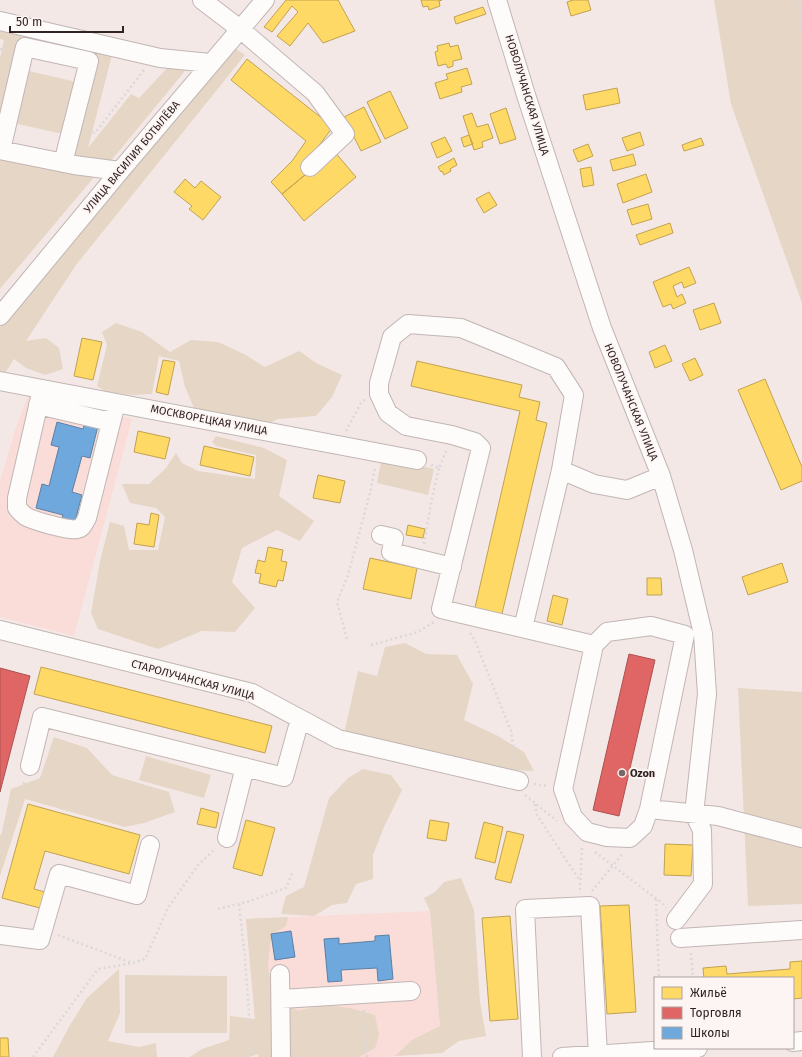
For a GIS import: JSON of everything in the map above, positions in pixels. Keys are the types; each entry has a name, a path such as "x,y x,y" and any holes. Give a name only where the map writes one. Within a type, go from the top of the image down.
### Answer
{"street":[{"path":"202,0 240,29 315,93 345,134 310,167"},
{"name":"УЛИЦА ВАСИЛИЯ БОТЫЛЁВА","path":"0,316 120,171 265,0"},
{"name":"НОВОЛУЧАНСКАЯ УЛИЦА","path":"497,0 528,103 602,328 661,476 683,550 703,634 707,694 694,814"},
{"path":"0,21 154,57 210,64"},
{"path":"63,163 89,61 25,47 1,150 63,163 111,171 120,171"},
{"path":"523,628 561,470 574,395 556,367 461,328 408,324 392,337 379,383 379,394 388,413 406,426 452,435 475,442 481,448 441,609 594,645"},
{"name":"МОСКВОРЕЦКАЯ УЛИЦА","path":"0,381 40,397 116,403 417,460"},
{"path":"111,422 40,397 17,498 17,508 25,516 32,519 67,529 76,529 83,526 87,518 116,403"},
{"path":"561,470 594,484 627,490 661,476"},
{"path":"381,535 394,538 391,552 452,567"},
{"path":"685,635 649,809 643,826 630,838 607,837 587,832 573,817 563,789 594,645 607,632 651,626 685,635 703,634"},
{"name":"СТАРОЛУЧАНСКАЯ УЛИЦА","path":"0,630 252,693 338,739 522,788"},
{"path":"30,766 42,717 284,777 300,719"},
{"path":"227,838 245,767"},
{"path":"649,809 718,816 802,838"},
{"path":"676,920 703,884 702,830 694,814"},
{"path":"0,936 40,940 59,874 137,895 150,845"},
{"path":"532,1057 525,908 590,906 598,1055"},
{"path":"685,938 802,930"},
{"path":"280,974 281,1057"},
{"path":"281,999 411,990"},
{"path":"562,1057 662,1054 692,1049"}],"path":[{"path":"799,0 802,38"},
{"path":"72,127 96,133 154,57"},
{"path":"349,425 362,402 379,394"},
{"path":"422,559 432,498 439,468 452,435"},
{"path":"347,639 337,602 348,575 371,489 378,453"},
{"path":"417,460 439,468"},
{"path":"371,645 418,632 454,612 475,641 511,731 522,788 535,803 559,822"},
{"path":"0,850 30,766"},
{"path":"535,803 537,815 580,881"},
{"path":"579,907 582,827"},
{"path":"33,1057 98,969 133,963 145,959 168,908 198,865 227,838"},
{"path":"579,907 627,850 630,838"},
{"path":"594,851 663,904 676,920"},
{"path":"218,909 250,901 286,888 293,871"},
{"path":"656,899 659,977"},
{"path":"239,904 245,958 252,1057"},
{"path":"43,929 133,963"},
{"path":"685,938 692,977"},
{"path":"363,994 367,1057"}],"shaded area":[{"path":"714,0 802,0 802,303 731,104"},
{"path":"0,26 113,51 88,148 131,94 139,98 171,64 180,64 185,71 110,162 71,156 98,55 22,38 0,131 0,58 4,40 0,39"},
{"path":"233,47 245,55 76,265 26,341 46,338 59,348 63,369 45,375 26,368 14,359 5,373 0,372 0,327"},
{"path":"25,70 76,82 63,134 13,123"},
{"path":"0,157 95,176 0,289"},
{"path":"116,323 142,332 170,352 191,340 218,342 244,354 265,367 299,351 318,364 342,375 332,397 316,416 278,419 266,425 194,408 185,387 179,361 159,356 152,394 133,395 106,392 97,386 107,345 102,332"},
{"path":"29,394 132,419 74,636 0,617 0,481 16,427"},
{"path":"216,436 264,448 287,460 279,496 314,521 300,541 277,530 242,548 232,582 255,608 235,632 202,631 158,649 98,629 91,613 100,561 110,522 124,526 129,550 158,550 165,517 156,508 130,503 122,484 149,484 166,468 176,453 182,463 198,471 255,479 256,455 216,446 212,442"},
{"path":"382,457 434,469 428,495 377,483"},
{"path":"405,643 426,654 457,655 473,684 464,720 498,736 524,752 534,771 495,769 344,734 358,671 377,676 385,647"},
{"path":"738,688 802,692 802,904 748,906"},
{"path":"54,737 87,748 112,775 169,792 175,812 144,823 125,827 25,799 0,876 0,836 11,789 40,778"},
{"path":"146,756 211,775 204,798 139,780"},
{"path":"363,769 391,775 402,790 384,827 373,855 373,879 356,884 347,903 332,905 314,916 281,914 286,896 304,887 329,798 348,778"},
{"path":"461,878 474,910 480,1002 486,1036 459,1041 442,1053 395,1056 412,1040 440,1026 430,911 424,898 435,892 444,882"},
{"path":"430,911 442,1053 380,1057 258,1057 246,919"},
{"path":"288,917 286,926 271,935 268,965 272,995 298,1011 324,1005 350,1008 375,1015 379,1035 375,1048 359,1057 258,1057 258,1054 249,1057 190,1057 202,1049 229,1040 230,1016 255,1019 246,919"},
{"path":"119,969 120,1013 108,1041 139,1047 156,1043 157,1057 53,1057 70,1025 87,998"},
{"path":"125,975 227,976 227,1033 125,1033"}],"building: Жильё":[{"path":"286,0 338,0 355,31 323,43 308,23 290,46 277,36 298,12 292,6 272,32 264,27"},
{"path":"421,0 442,0 439,1 440,6 429,10 428,6 423,7"},
{"path":"573,0 588,0 591,10 571,16 567,2"},
{"path":"483,7 486,14 456,24 454,17"},
{"path":"449,43 450,47 458,45 462,59 453,61 453,66 448,68 446,64 438,66 435,52 438,51 437,46"},
{"path":"247,59 333,127 301,169 306,174 282,194 271,182 292,161 306,141 231,80"},
{"path":"467,68 472,84 461,87 462,92 440,99 435,83 448,79 446,74"},
{"path":"617,88 620,103 586,110 583,95"},
{"path":"390,91 408,128 385,139 367,102"},
{"path":"364,107 381,142 361,151 344,117"},
{"path":"506,108 516,139 500,144 490,114"},
{"path":"472,113 477,127 488,124 493,138 482,142 483,147 474,150 463,116"},
{"path":"640,132 644,145 627,151 622,138"},
{"path":"469,135 473,144 464,147 461,138"},
{"path":"445,137 452,151 437,158 431,143"},
{"path":"701,138 704,145 684,151 682,145"},
{"path":"588,144 593,156 578,162 573,150"},
{"path":"334,151 356,177 304,221 282,194"},
{"path":"633,154 636,165 613,171 610,160"},
{"path":"454,158 457,165 444,175 438,167"},
{"path":"591,167 594,185 583,187 580,169"},
{"path":"646,174 652,192 623,203 617,184"},
{"path":"185,179 195,188 201,181 221,197 203,220 189,209 192,206 174,192"},
{"path":"489,192 497,205 484,213 476,199"},
{"path":"648,204 652,219 632,225 627,210"},
{"path":"670,223 673,233 640,245 636,235"},
{"path":"689,267 696,283 684,288 682,282 673,286 677,297 682,294 686,303 673,309 671,304 663,307 653,282"},
{"path":"714,303 721,323 700,330 693,310"},
{"path":"82,338 102,342 93,380 74,376"},
{"path":"665,345 672,361 655,368 649,352"},
{"path":"695,358 703,375 690,381 682,364"},
{"path":"163,360 175,362 168,395 156,392"},
{"path":"417,361 522,385 519,397 540,402 536,420 547,423 501,618 474,612 520,411 411,386"},
{"path":"765,379 802,467 802,481 781,490 738,390"},
{"path":"138,431 170,438 165,459 134,452"},
{"path":"204,446 254,457 250,476 200,465"},
{"path":"318,475 345,481 340,503 313,498"},
{"path":"151,513 159,515 154,547 134,544 137,523 149,525"},
{"path":"408,525 425,529 423,538 406,535"},
{"path":"268,547 283,550 281,561 287,562 283,581 278,580 276,587 259,583 261,574 255,573 258,560 265,562"},
{"path":"370,558 417,568 411,599 363,589"},
{"path":"782,563 788,582 748,595 742,577"},
{"path":"647,578 661,578 662,595 647,595"},
{"path":"553,595 568,599 562,625 547,621"},
{"path":"41,667 272,726 265,753 34,694"},
{"path":"28,804 140,835 129,874 45,851 34,889 45,892 40,908 2,898"},
{"path":"201,808 219,813 216,828 197,824"},
{"path":"246,820 275,828 262,876 233,868"},
{"path":"430,820 449,823 446,841 427,838"},
{"path":"484,822 503,827 495,863 475,858"},
{"path":"507,831 524,835 511,883 495,879"},
{"path":"665,844 693,845 691,876 664,875"},
{"path":"629,905 636,1012 607,1014 600,906"},
{"path":"510,916 518,1019 490,1021 482,918"},
{"path":"802,961 802,998 794,999 794,977 704,977 703,968 726,966 727,974 790,969 790,962"},
{"path":"0,1038 8,1038 9,1057 0,1057"}],"building: Торговля":[{"path":"629,654 655,660 619,816 593,810"},
{"path":"0,668 30,676 0,792"}],"building: Школы":[{"path":"57,422 83,429 85,423 98,426 90,458 82,456 72,492 82,495 74,525 61,522 63,515 36,508 42,484 49,486 59,447 51,445"},
{"path":"291,931 295,957 275,960 271,934"},
{"path":"389,935 393,979 378,981 377,968 341,970 342,981 328,982 324,939 339,938 339,944 375,941 375,936"}],"place":[{"name":"Ozon","path":"622,773"}]}
